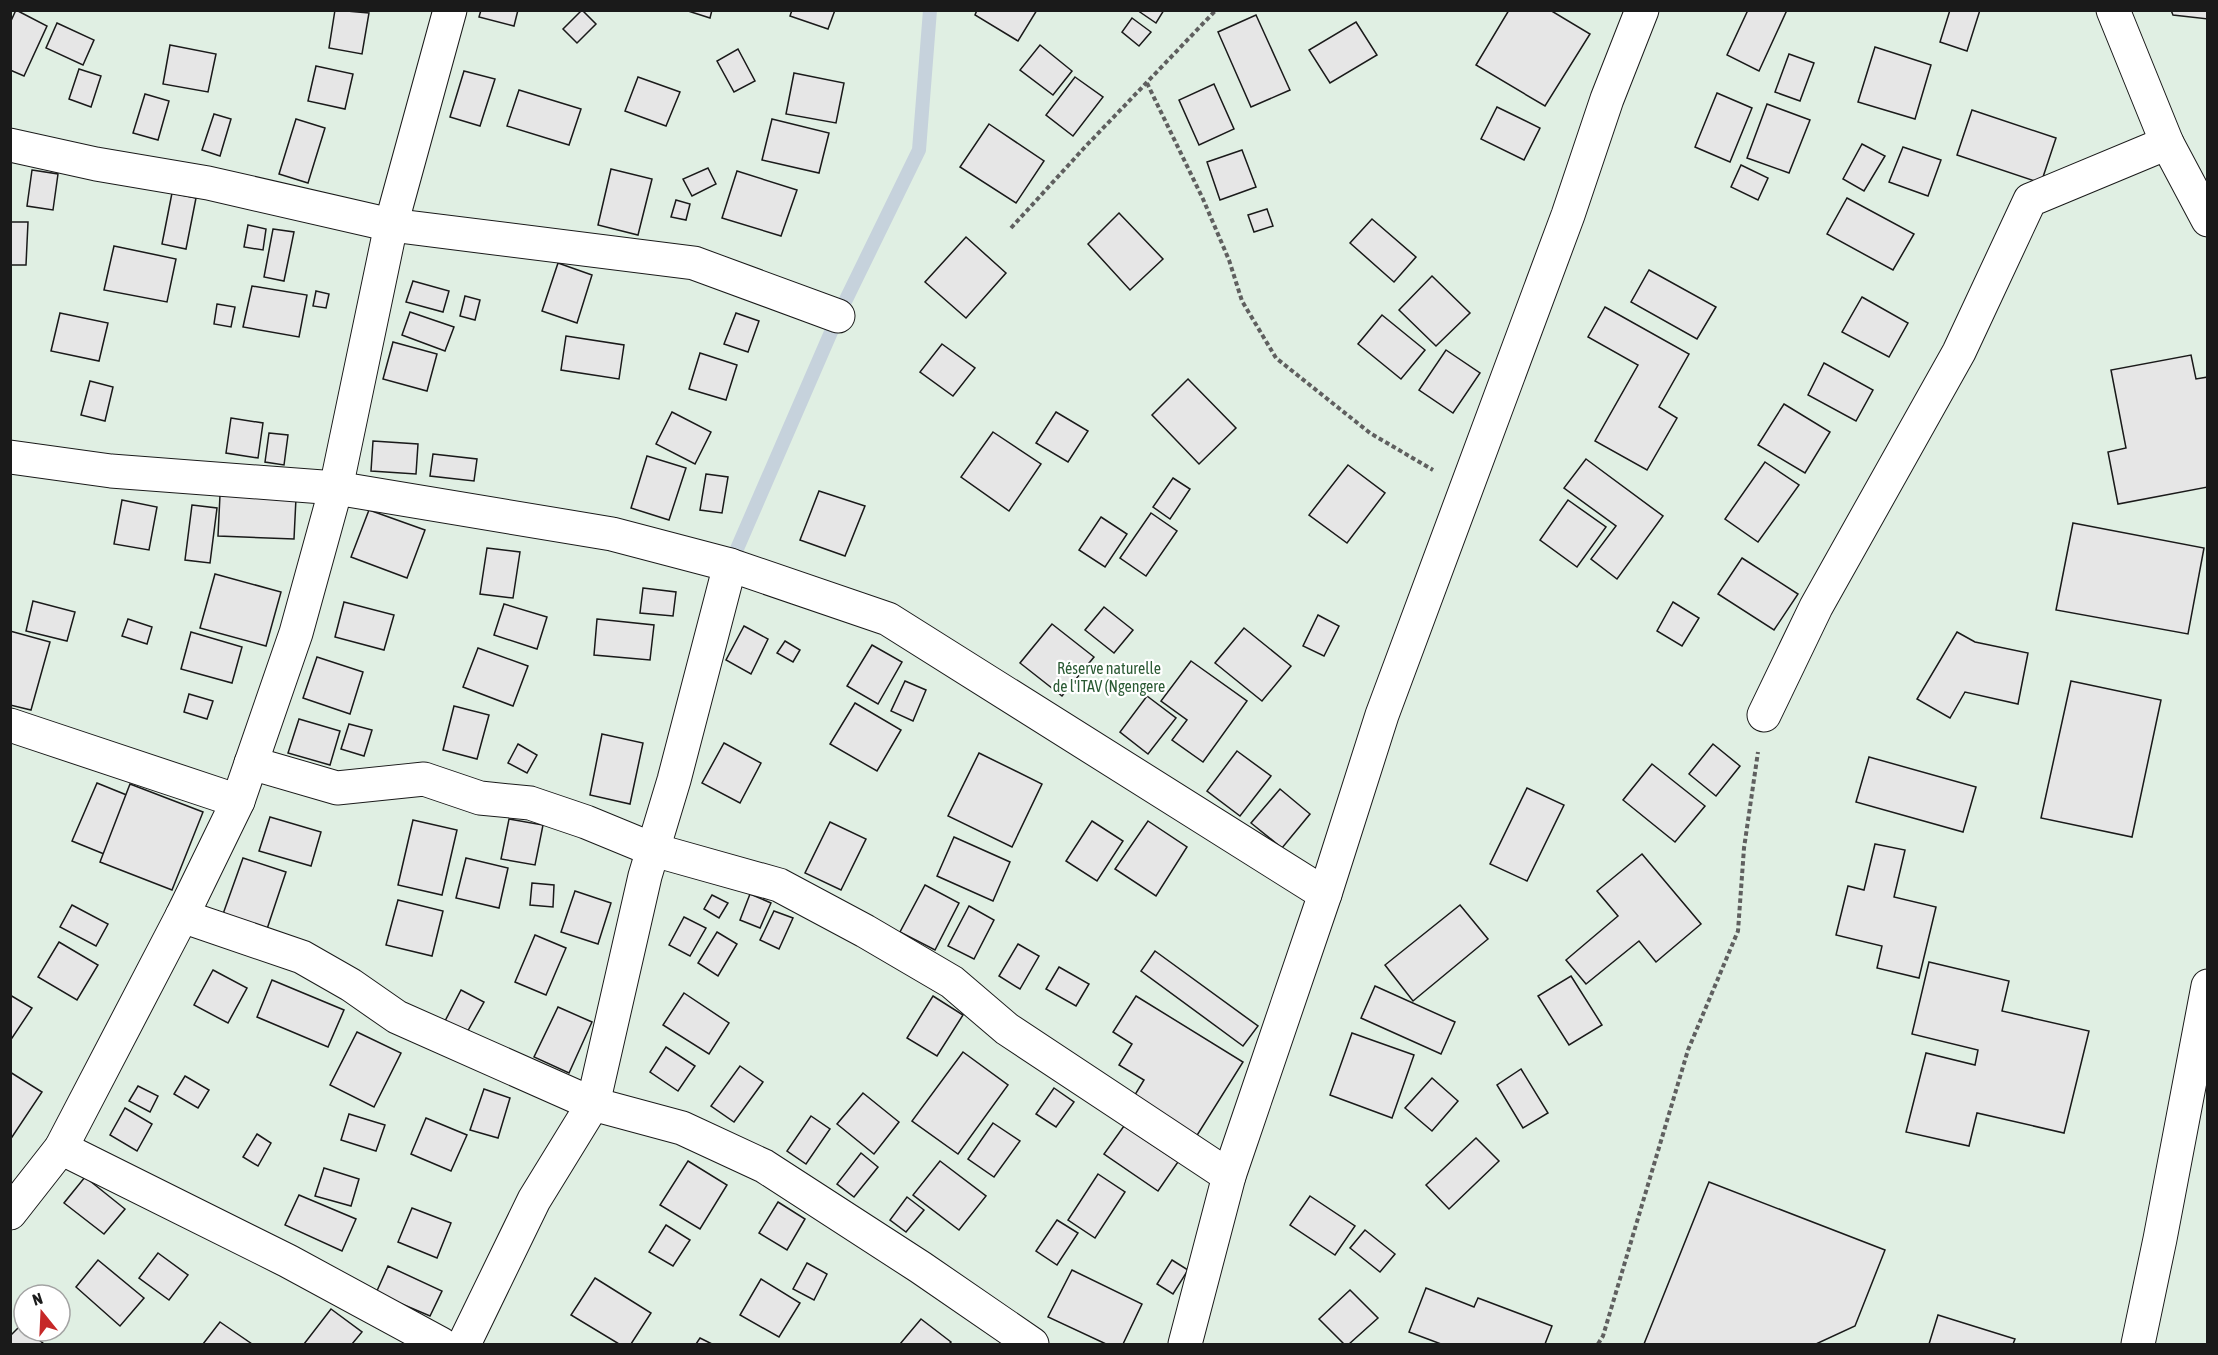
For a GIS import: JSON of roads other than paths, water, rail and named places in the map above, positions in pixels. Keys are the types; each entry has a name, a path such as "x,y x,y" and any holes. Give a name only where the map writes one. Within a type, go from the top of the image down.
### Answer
{"street":[{"path":"10,1213 61,1148 182,916 238,801 296,633 336,488 391,225 450,10"},
{"path":"1185,1344 1229,1176 1382,715 1568,215 1607,99 1642,10"},
{"path":"2113,11 2166,143 2208,220"},
{"path":"1764,715 1816,607 1959,352 2030,200 2166,143"},
{"path":"10,145 96,164 208,183 391,225 694,263 838,316"},
{"path":"10,457 111,471 336,488 612,534 730,565 888,619 1324,894"},
{"path":"465,1344 534,1200 592,1104 645,876 674,780 730,565"},
{"path":"10,725 238,801"},
{"path":"251,763 337,788 424,779 480,798 530,803 586,822 654,850 779,885 865,931 952,982 1007,1029 1229,1176"},
{"path":"182,916 302,957 351,985 397,1017 592,1104 682,1128 764,1167 920,1267 1032,1344"},
{"path":"2138,1344 2208,986"},
{"path":"61,1148 288,1261 441,1344"}],"waterway":[{"path":"730,565 838,316 919,150 930,10"}],"park label":[{"name":"Réserve naturelle de l'ITAV (Ngengere","path":"1109,677"}]}
